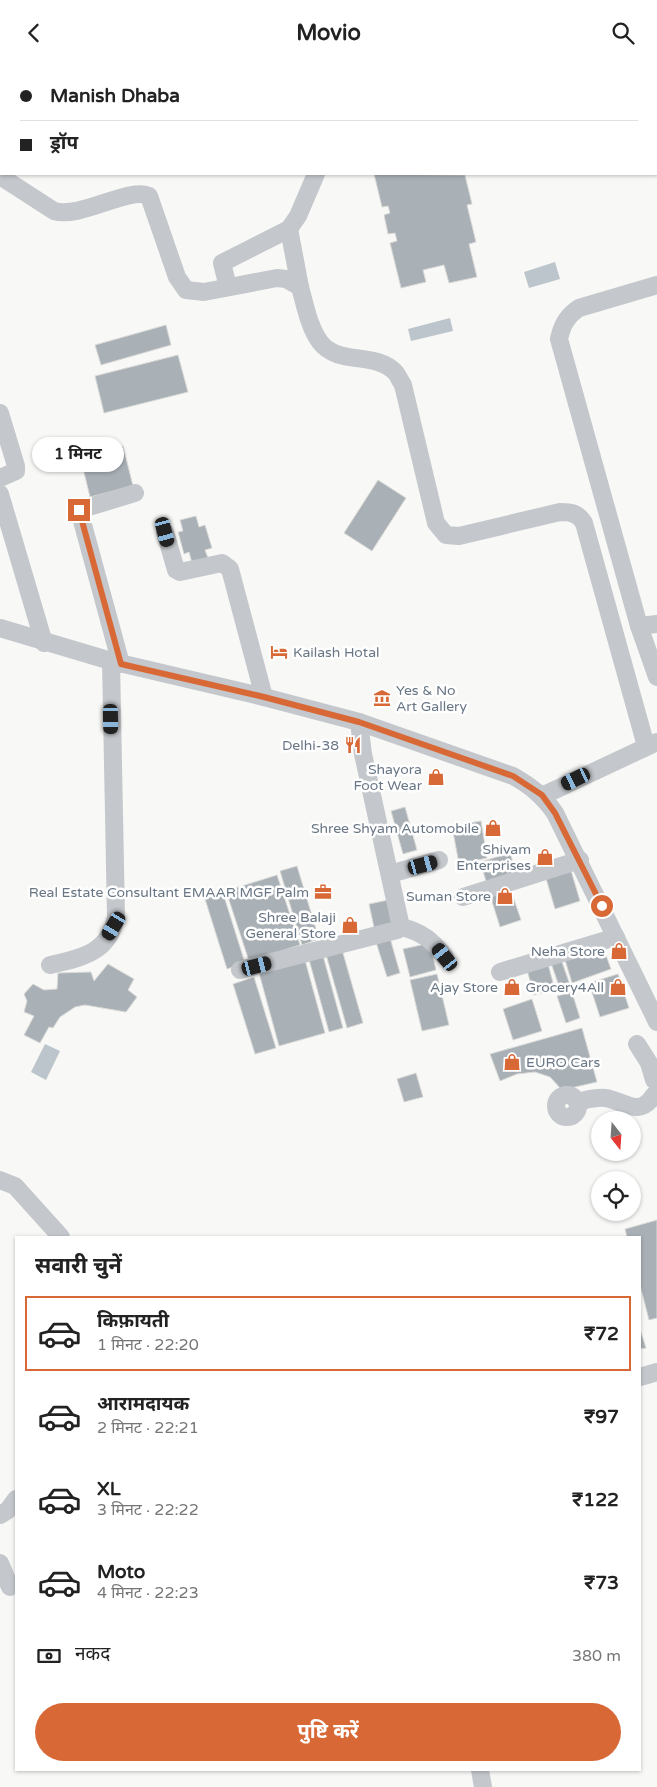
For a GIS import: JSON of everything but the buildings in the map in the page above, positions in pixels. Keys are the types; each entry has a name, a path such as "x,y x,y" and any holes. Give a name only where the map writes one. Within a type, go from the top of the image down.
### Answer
{"street":[{"path":"228,287 221,267 224,261 289,229 298,217 316,175"},
{"path":"0,176 54,211 61,213 77,211 144,193 152,201 177,277 186,290 195,292 277,278 286,279 300,287"},
{"path":"289,229 300,287 312,329 321,343 335,355 381,364 395,371 403,385 436,523 446,535 458,536 560,512 575,514 584,523 651,744 542,795"},
{"path":"657,285 579,308 571,313 562,325 559,339 639,626 657,677"},
{"path":"0,413 16,471 0,478"},
{"path":"50,965 78,959 97,951 114,926 116,917 116,663 79,510 135,493"},
{"path":"0,494 44,643"},
{"path":"165,532 176,570 180,572 222,563 230,569 264,697"},
{"path":"639,626 657,624"},
{"path":"0,628 44,643 116,663 264,697 359,722 513,776 542,795 555,813 580,860 657,1022"},
{"path":"359,722 363,754 401,927"},
{"path":"390,874 439,860"},
{"path":"464,897 580,860"},
{"path":"401,927 417,931 428,937 445,957"},
{"path":"240,971 398,930 401,927"},
{"path":"500,972 616,937"},
{"path":"577,1102 606,1098 625,1106 639,1106 649,1101 655,1087 649,1063 637,1044"},
{"path":"0,1180 15,1186 60,1236"},
{"path":"641,1377 657,1372"},
{"path":"0,1515 8,1510 15,1500"},
{"path":"0,1563 10,1587"},
{"path":"480,1771 483,1787"}],"shaded area":[{"path":"555,262 560,279 529,288 524,272"},
{"path":"450,318 453,331 411,341 408,329"},
{"path":"45,1044 60,1051 46,1080 31,1072"}],"place":[{"name":"Kailash Hotal","path":"279,652"},
{"name":"Yes & No Art Gallery","path":"382,698"},
{"name":"Delhi-38","path":"353,745"},
{"name":"Shayora Foot Wear","path":"436,777"},
{"name":"Shree Shyam Automobile","path":"493,828"},
{"name":"Shivam Enterprises","path":"545,857"},
{"name":"Real Estate Consultant EMAAR MGF Palm","path":"323,892"},
{"name":"Suman Store","path":"505,896"},
{"name":"Shree Balaji General Store","path":"350,925"},
{"name":"Neha Store","path":"619,951"},
{"name":"Ajay Store","path":"512,987"},
{"name":"Grocery4All","path":"618,987"},
{"name":"EURO Cars","path":"512,1062"}],"route":[{"path":"79,510 121,664 264,697 359,722 513,776 528,784 542,795 555,813 602,906"}]}
